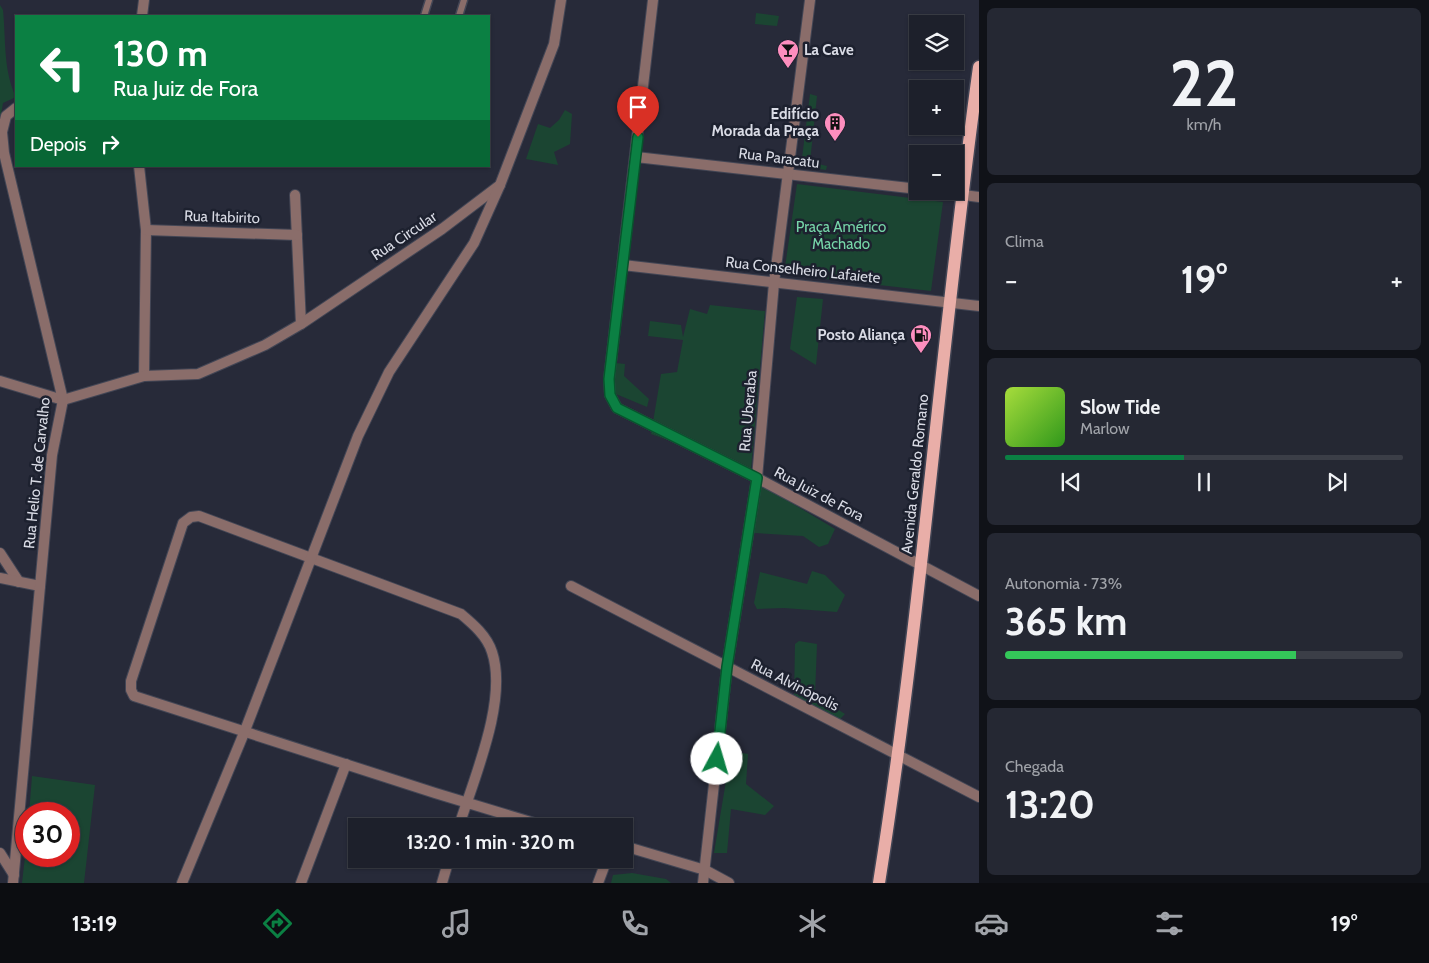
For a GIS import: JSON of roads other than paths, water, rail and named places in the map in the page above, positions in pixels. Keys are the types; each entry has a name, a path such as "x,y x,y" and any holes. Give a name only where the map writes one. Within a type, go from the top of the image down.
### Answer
{"main road":[{"name":"Avenida Geraldo Romano","path":"964,173 979,67"},
{"name":"Avenida Geraldo Romano","path":"880,883 900,755 960,200"}],"street":[{"path":"142,15 144,0"},
{"path":"182,883 244,733 358,436 389,372 474,243 500,185 554,44 561,0"},
{"path":"623,265 653,0"},
{"name":"Rua Uberaba","path":"703,883 727,667 757,478 774,283 810,0"},
{"name":"Rua Helio T. de Carvalho","path":"14,879 52,455 63,400 4,153 2,132 6,116 15,109"},
{"name":"Rua Paracatu","path":"636,157 909,188"},
{"path":"139,167 146,230 144,376"},
{"name":"Rua Circular","path":"63,400 144,376 198,374 265,345 301,324 442,229 500,185"},
{"path":"964,194 979,197"},
{"path":"295,195 301,324"},
{"name":"Rua Itabirito","path":"146,230 297,235"},
{"name":"Rua Conselheiro Lafaiete","path":"623,265 979,306"},
{"name":"Rua Juiz de Fora","path":"623,265 609,379 610,395 617,408 757,478 979,596"},
{"path":"0,381 63,400"},
{"path":"461,818 466,802 492,716 498,678 492,650 478,629 461,614 199,516 191,517 183,522 131,681 131,690 138,699 244,733 346,764 466,802 518,818"},
{"path":"0,553 19,582"},
{"path":"0,578 40,586"},
{"name":"Rua Alvinópolis","path":"571,586 900,755 979,798"},
{"path":"300,883 346,764"},
{"path":"633,849 705,870 729,883"},
{"path":"0,853 14,879"},
{"path":"442,883 446,868"},
{"path":"598,883 603,868"}],"lane":[{"path":"424,15 429,0"},
{"path":"459,15 464,0"}],"place":[{"name":"La Cave","path":"788,69"},
{"name":"Edifício Morada da Praça","path":"835,142"},
{"name":"Posto Aliança","path":"921,354"}],"park label":[{"name":"Praça Américo Machado","path":"841,236"}]}
